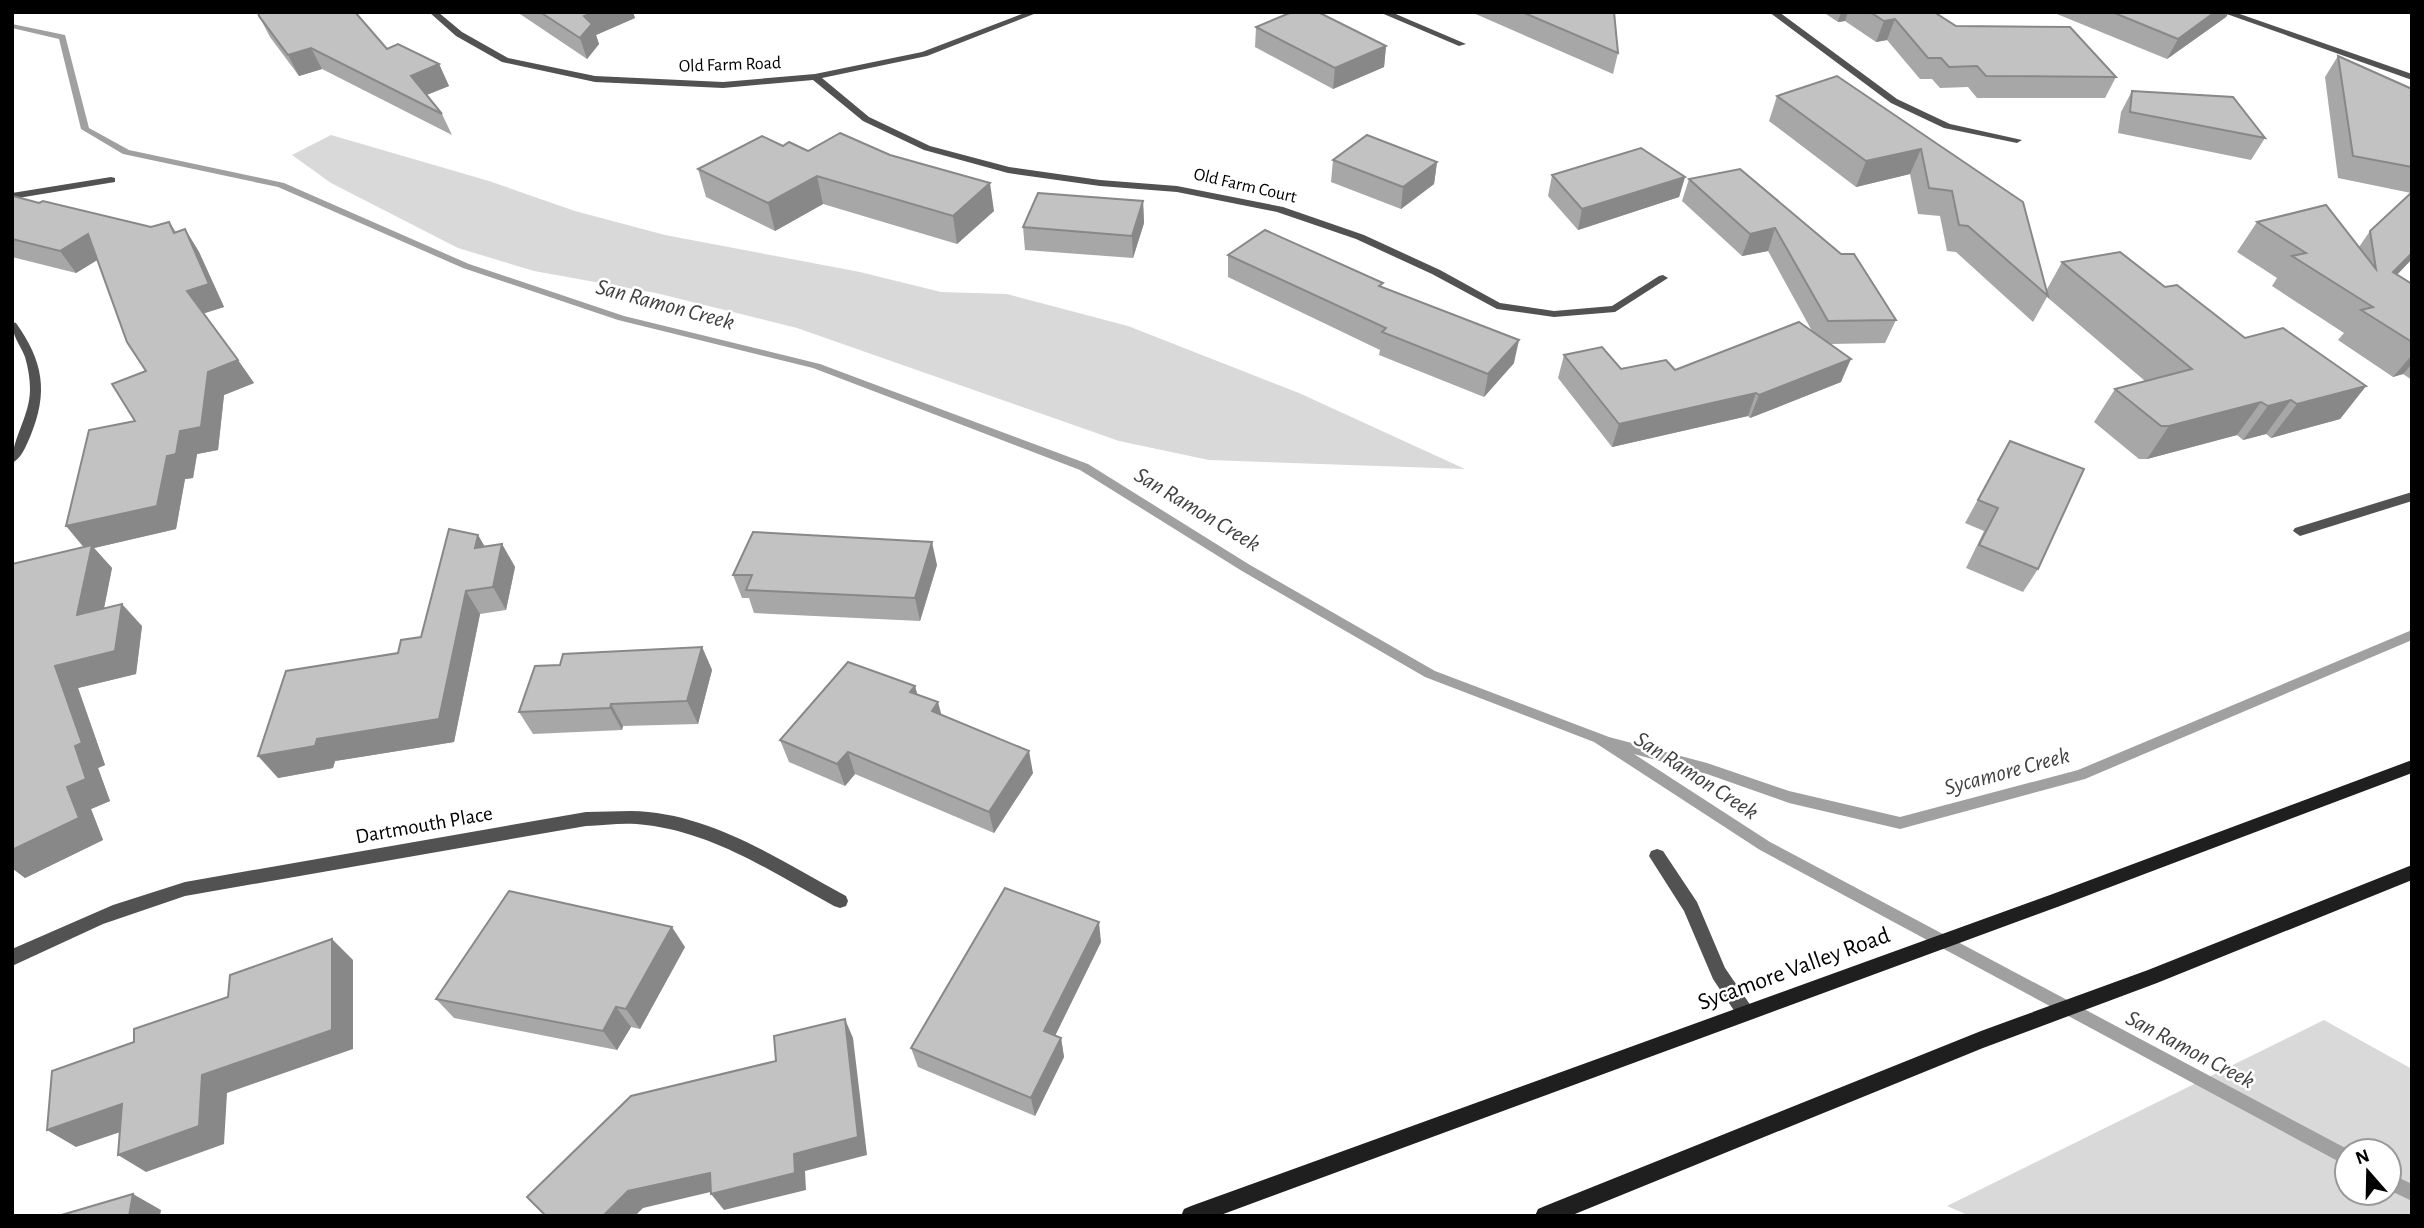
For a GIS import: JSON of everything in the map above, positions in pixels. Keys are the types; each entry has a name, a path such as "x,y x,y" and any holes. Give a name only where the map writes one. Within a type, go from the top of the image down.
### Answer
{"main road":[{"name":"Sycamore Valley Road","path":"1191,1216 2054,901 2412,766"},
{"path":"1545,1216 1981,1040 2151,977 2412,872"}],"street":[{"name":"Old Farm Road","path":"433,12 459,34 505,60 595,79 723,85 815,77 924,54 1035,12"},
{"path":"1383,12 1462,44"},
{"path":"1773,12 1894,101 1947,126 2017,140"},
{"path":"2225,12 2412,76"},
{"name":"Old Farm Court","path":"815,77 866,118 927,148 1008,170 1100,183 1177,189 1279,209 1360,237 1436,272 1497,306 1553,314 1615,309 1663,278"},
{"path":"12,196 111,180"},
{"path":"12,325 25,341 36,388 35,413 27,436 12,459"},
{"path":"2300,531 2412,496"},
{"name":"Dartmouth Place","path":"12,958 75,927 139,901 185,889 586,819 644,818 685,826 723,839 840,901"},
{"path":"1657,856 1690,907 1719,974 1745,1012"}],"shaded area":[{"path":"331,135 489,181 575,211 665,235 860,272 941,292 1007,294 1128,326 1299,393 1465,469 1209,460 1119,441 797,328 656,293 534,271 458,248 331,183 292,155"},
{"path":"2324,1020 2412,1069 2412,1216 1970,1216 1947,1206"}],"building":[{"path":"258,12 355,12 387,49 398,44 439,64 411,76 442,114 311,48 288,55"},
{"path":"540,12 594,12 584,16 592,24 580,38"},
{"path":"1292,12 1318,12 1386,46 1335,68 1256,27"},
{"path":"1522,12 1614,12 1618,53"},
{"path":"1870,12 1934,12 1956,26 2070,27 2116,77 1986,76 1977,66 1949,67 1941,58 1928,58 1895,19 1884,21"},
{"path":"2112,12 2215,12 2178,39"},
{"path":"2338,56 2412,89 2412,167 2353,156"},
{"path":"1837,76 2023,202 2048,296 1968,226 1959,225 1952,191 1929,188 1921,149 1866,161 1777,96"},
{"path":"2132,91 2233,97 2265,138 2130,112"},
{"path":"840,133 890,155 990,183 953,216 817,176 768,203 698,169 762,136 783,146 789,142 808,151"},
{"path":"1367,135 1437,162 1403,187 1333,160"},
{"path":"1641,148 1685,177 1582,209 1552,175"},
{"path":"1740,169 1841,254 1854,254 1896,320 1828,321 1775,228 1750,234 1689,179"},
{"path":"2412,192 2412,253 2393,272 2412,284 2412,342 2361,310 2373,307 2292,256 2306,253 2257,222 2326,205 2376,269 2370,231"},
{"path":"1038,193 1143,201 1132,236 1023,227"},
{"path":"13,196 151,227 169,222 174,233 185,229 209,284 187,291 238,360 208,372 201,427 180,431 176,454 167,456 157,506 66,526 89,430 135,421 112,384 146,371 127,342 88,234 60,251 12,239"},
{"path":"1265,230 1383,283 1379,286 1519,340 1488,374 1382,332 1386,328 1228,255"},
{"path":"2120,252 2165,287 2177,285 2245,338 2283,328 2366,386 2297,404 2291,400 2268,406 2261,402 2161,426 2115,389 2192,369 2062,262"},
{"path":"1799,322 1851,359 1759,395 1756,393 1619,424 1564,355 1602,347 1621,369 1666,360 1675,370"},
{"path":"2010,441 2084,469 2038,569 1979,545 1998,508 1978,500"},
{"path":"449,529 478,535 475,548 502,544 493,587 466,591 439,719 317,739 315,746 258,756 286,671 398,653 401,640 421,637"},
{"path":"753,532 932,542 915,598 746,590 752,575 733,575"},
{"path":"92,545 77,615 122,604 115,651 55,666 82,743 75,746 86,779 67,787 79,818 12,850 12,564"},
{"path":"702,647 687,701 519,712 535,666 560,665 563,654"},
{"path":"848,662 915,686 910,692 938,702 932,711 1029,751 989,812 848,752 837,764 780,740"},
{"path":"1005,888 1099,922 1044,1031 1061,1038 1031,1098 911,1048"},
{"path":"509,891 672,927 626,1009 616,1007 603,1031 436,999"},
{"path":"332,939 332,1030 202,1075 199,1126 118,1155 122,1104 47,1130 52,1071 134,1042 134,1029 228,997 230,975"},
{"path":"845,1019 858,1137 794,1154 795,1173 711,1194 710,1173 628,1191 603,1216 546,1216 527,1197 631,1096 776,1061 774,1036"},
{"path":"133,1194 129,1216 58,1216"}],"waterway":[{"name":"San Ramon Creek","path":"12,26 62,37 85,129 126,152 281,185 466,266 621,318 816,366 1084,467 1246,568 1430,674 1599,738 1765,846 2333,1150"},
{"name":"Sycamore Creek","path":"1611,742 1707,769 1789,797 1900,823 2080,775 2412,635"},
{"name":"San Ramon Creek","path":"2403,1188 2412,1193"}]}
